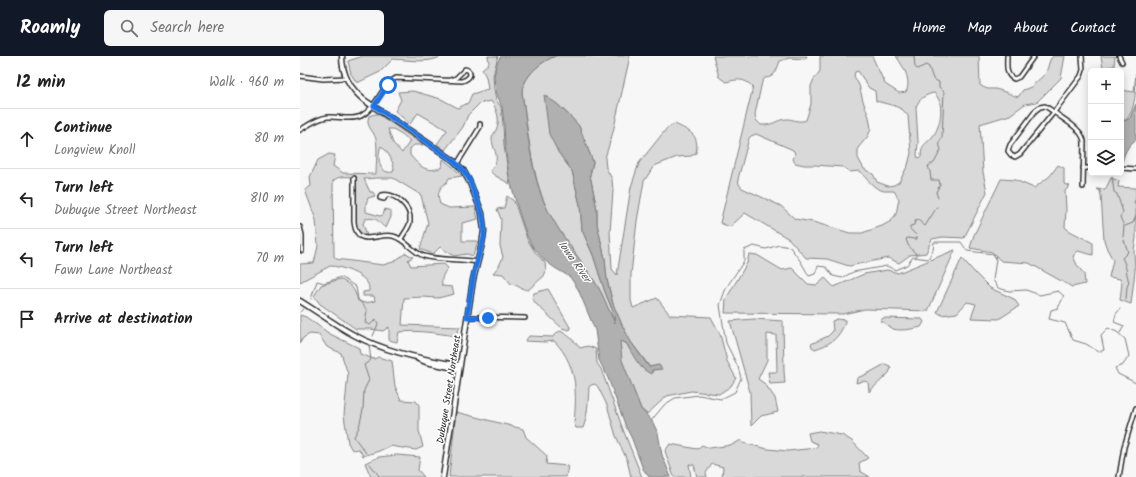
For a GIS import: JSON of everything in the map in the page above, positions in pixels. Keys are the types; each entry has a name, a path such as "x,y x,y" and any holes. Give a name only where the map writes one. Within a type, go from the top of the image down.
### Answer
{"main road":[{"name":"Dubuque Street Northeast","path":"342,56 346,78 355,92 457,164 463,170 469,179 483,217 484,237 474,273 443,477"},
{"path":"300,300 355,336 404,354 459,367"}],"street":[{"path":"1007,56 1008,74 1009,77 1014,79 1020,77 1034,56"},
{"path":"1082,56 1084,70 1054,112 1020,154 1015,157 1008,151 1008,147 1038,109 1045,106 1054,112 1078,130 1082,135 1084,141 1083,187"},
{"path":"1120,56 1122,62"},
{"path":"300,130 322,118 334,117 350,119 365,113 374,106 388,85 396,78 450,80 466,80 470,77 470,72 465,69 456,78 450,80"},
{"path":"300,76 323,79 346,78"},
{"path":"457,164 480,127 480,124"},
{"path":"1083,168 1088,168"},
{"path":"1124,168 1136,169"},
{"path":"354,178 354,222 356,231 360,235 368,239 389,235 401,239 423,255 434,258 477,262"},
{"path":"386,195 401,201 410,213 409,224 401,239"},
{"path":"300,227 302,235 302,251"},
{"path":"467,317 525,318"},
{"path":"1120,477 1124,447 1136,408"}],"shaded area":[{"path":"363,56 442,56 425,61 393,59 380,72 357,83 351,74 348,61"},
{"path":"488,56 498,56 493,76 494,89 496,100 501,107 504,146 510,184 490,171 496,160 492,139 498,123 497,111 491,101 480,103 468,115 463,127 445,150 437,144 447,130 418,113 410,124 395,111 401,100 398,92 413,91 441,99 458,108 468,103 472,94 488,89 486,77 482,69 489,63"},
{"path":"556,56 630,56 613,132 605,158 606,168 612,179 613,191 610,232 612,269 617,275 631,187 639,163 667,128 675,124 689,131 695,137 697,147 696,153 691,156 677,157 654,166 644,181 637,221 631,274 631,300 633,308 657,298 670,315 711,317 720,334 727,361 736,378 731,386 719,394 691,391 667,396 647,414 641,409 621,360 619,341 626,343 642,368 652,373 652,370 661,369 659,365 650,367 631,342 613,304 597,224 597,210 590,175 593,162 579,126 556,103 558,152 572,171 580,205 582,230 593,255 614,314 616,326 611,312 608,309 595,282 566,241 547,209 537,181 528,136 522,92 526,80 534,70 545,61"},
{"path":"713,56 807,56 805,59 789,58 780,61 777,70 773,75 765,78 762,82 755,114 756,120 761,125 765,125 784,119 801,121 806,120 811,104 811,86 820,71 820,56 872,56 885,84 899,93 906,92 908,83 906,73 896,56 979,56 980,85 988,89 996,89 1018,97 1023,90 1031,87 1046,73 1050,60 1053,56 1065,56 1061,78 1037,102 1025,104 1010,115 980,124 983,172 987,192 964,238 943,237 932,239 926,253 910,255 899,263 888,258 849,266 827,259 806,258 789,239 745,213 730,227 720,223 753,87 744,81 737,80 726,82 719,77","holes":["858,71 869,88 875,91 876,101 895,106 903,110 908,116 911,153 908,165 899,182 894,185 888,186 877,182 873,174 864,169 858,158 858,148 868,136 871,129 869,117 859,85 854,76 855,72","934,93 940,102 940,120 936,132 923,146 921,157 918,158 916,107 923,98","756,134 791,149 795,154 793,159 795,163 804,165 843,167 850,172 859,171 870,183 880,190 894,191 899,199 896,214 891,221 862,233 850,233 813,222 795,219 781,206 742,188 739,184 738,179 749,138"]},
{"path":"1101,56 1115,56 1114,66 1103,68"},
{"path":"1136,73 1133,105 1129,117 1125,121 1124,90 1134,92"},
{"path":"378,114 423,145 414,145 410,149 410,155 424,168 432,170 442,167 443,159 462,176 449,178 440,189 439,200 440,204 449,208 475,207 478,219 462,223 462,241 478,241 473,256 467,254 454,256 440,247 433,254 420,249 428,223 421,195 393,178 364,179 370,192 373,192 375,196 368,198 366,212 380,216 383,215 385,209 391,211 391,217 386,228 376,219 365,219 363,224 367,235 359,231 355,224 355,177 343,177 333,181 334,256 336,259 383,265 393,262 406,253 413,257 408,260 411,266 444,264 448,268 443,276 442,286 452,287 454,294 438,298 404,298 402,325 460,327 455,336 406,331 399,332 397,342 389,340 389,327 383,331 356,329 320,304 314,296 321,285 340,279 352,287 358,301 365,303 375,301 374,296 363,296 363,292 369,291 365,280 346,269 330,266 300,282 300,264 314,263 318,246 316,220 305,190 311,186 310,177 318,160 329,154 335,155 333,166 343,173 376,174 377,143 368,123 369,116","holes":["388,129 393,129 410,141 402,153 393,143","381,146 391,159 394,168 393,172 384,171 380,164 379,155"]},
{"path":"1058,165 1064,168 1064,184 1070,186 1065,191 1065,227 1093,243 1093,255 1078,251 1073,256 1077,265 1084,274 1085,284 1072,287 1029,263 1001,261 992,252 970,248 974,235 1001,179 1015,180 1034,188 1050,176"},
{"path":"1111,178 1119,181 1118,187 1136,188 1136,238 1134,250 1135,271 1131,304 1120,300 1122,283 1120,279 1109,277 1113,260 1104,240 1101,196 1100,191 1097,189 1105,190"},
{"path":"507,196 514,201 527,239 535,252 545,263 546,271 544,276 528,290 511,284 503,274 493,273 499,266 503,257 500,246 501,219 497,209 504,208"},
{"path":"955,250 928,311 865,309 843,314 725,313 726,299 747,263 749,254 757,255 782,270 792,268 808,284 817,285 825,278 834,287 864,274 887,270 898,273"},
{"path":"962,258 990,288 1014,299 1019,306 999,319 971,318 976,304 967,302 957,313 942,315 937,312"},
{"path":"548,289 571,329 569,330 562,328 536,304 532,298 534,293"},
{"path":"300,315 306,317 330,334 359,348 360,354 374,359 378,357 392,361 395,386 401,400 416,401 419,405 419,431 423,447 416,450 390,446 363,456 359,449 352,450 348,443 344,415 348,374 341,353 327,347 319,335 310,334 303,338 300,343"},
{"path":"883,318 922,319 924,322 921,327 898,330 891,328 880,321"},
{"path":"754,319 783,321 785,383 770,384 768,372 777,372 776,335 767,334 767,360 758,379 765,384 775,398 778,412 761,416 751,426 750,392 730,321"},
{"path":"837,319 845,320 845,323 837,337 823,346 815,349 812,347 811,344 828,336 833,331 832,321"},
{"path":"560,331 569,336 580,348 588,346 596,349 597,363 601,369 642,477 631,477 627,460 616,436 607,405 598,387 595,384 589,387 588,408 585,423 583,428 576,428 574,423 575,383 572,369 566,357 554,341 525,341 529,336 553,337"},
{"path":"885,364 891,368 889,373 869,392 868,382 863,381 856,383 857,378"},
{"path":"456,412 523,429 526,437 547,456 546,464 568,466 566,477 449,477"},
{"path":"819,431 842,435 852,441 868,458 859,463 860,471 870,477 722,477 723,467 712,464 706,473 707,477 697,477 694,465 689,464 691,477 674,477 665,451 670,444 697,449 702,445 709,448 725,446 734,444 741,440 743,443 768,449 788,451 816,448 818,444 810,441 808,433"},
{"path":"397,455 420,457 418,470 424,477 371,477 365,463 379,457"}],"water":[{"name":"Iowa River","path":"501,56 556,56 539,65 526,80 523,86 522,92 535,174 548,211 598,287 615,323 614,314 593,255 582,230 580,205 572,171 558,152 549,134 544,95 556,103 579,126 593,162 590,175 597,210 597,224 613,304 631,342 649,367 659,365 662,369 652,370 652,374 648,372 640,366 626,343 620,341 622,360 641,409 652,421 658,433 662,455 671,477 649,477 643,469 608,378 599,360 595,330 578,289 570,277 544,260 533,247 527,236 509,177 502,107 496,92 494,78 496,65"},
{"path":"1136,104 1136,140 1128,147 1124,156 1124,120 1125,121 1130,118"}],"waterway":[{"path":"914,56 915,67 917,69 926,65 929,67 933,79 939,82 939,87 944,92 942,137 939,143 941,150 934,163 928,166 931,180 939,180 940,185 936,192 938,198"},
{"path":"1112,177 1114,192 1117,194 1123,212 1120,217 1124,226 1123,237 1128,252 1122,258 1129,282 1126,299"},
{"path":"1136,199 1134,202 1136,206"},
{"path":"916,257 916,254 908,245 906,239 917,239 917,236 910,229 910,226 914,225 915,221 918,220 925,226 937,207"},
{"path":"1125,226 1133,223 1136,216"},
{"path":"651,421 664,405 675,398 699,395 721,399 735,392 741,378 738,367 726,343 720,305 726,288 744,261 744,250 754,246 766,249 779,245 790,247 809,276 815,274 818,266 826,267 833,276 842,278 853,272 887,266 895,270 907,265 913,257 928,259 933,250 934,242 961,242 967,251 993,254 996,259 993,280 998,288 1009,291 1026,290 1040,295 1058,291 1064,296 1058,308 1051,310 1049,319 1065,323 1073,340 1086,344 1099,352 1104,350 1101,335 1108,328 1117,332 1125,339 1129,356 1123,365 1115,368 1118,374 1136,383"},
{"path":"311,299 317,281 324,283 341,277 356,287 358,299 367,310 365,323 370,325 376,319 378,324 373,336"},
{"path":"300,312 303,309"},
{"path":"1120,309 1116,314 1114,322 1124,326 1120,333"},
{"path":"366,453 354,437 359,427 363,410 364,390 369,380 364,365 371,360 369,345"},
{"path":"370,464 380,477"}],"route":[{"path":"388,85 374,106 453,160 466,174 478,201 484,224 484,237 474,273 467,317 488,318"}]}
